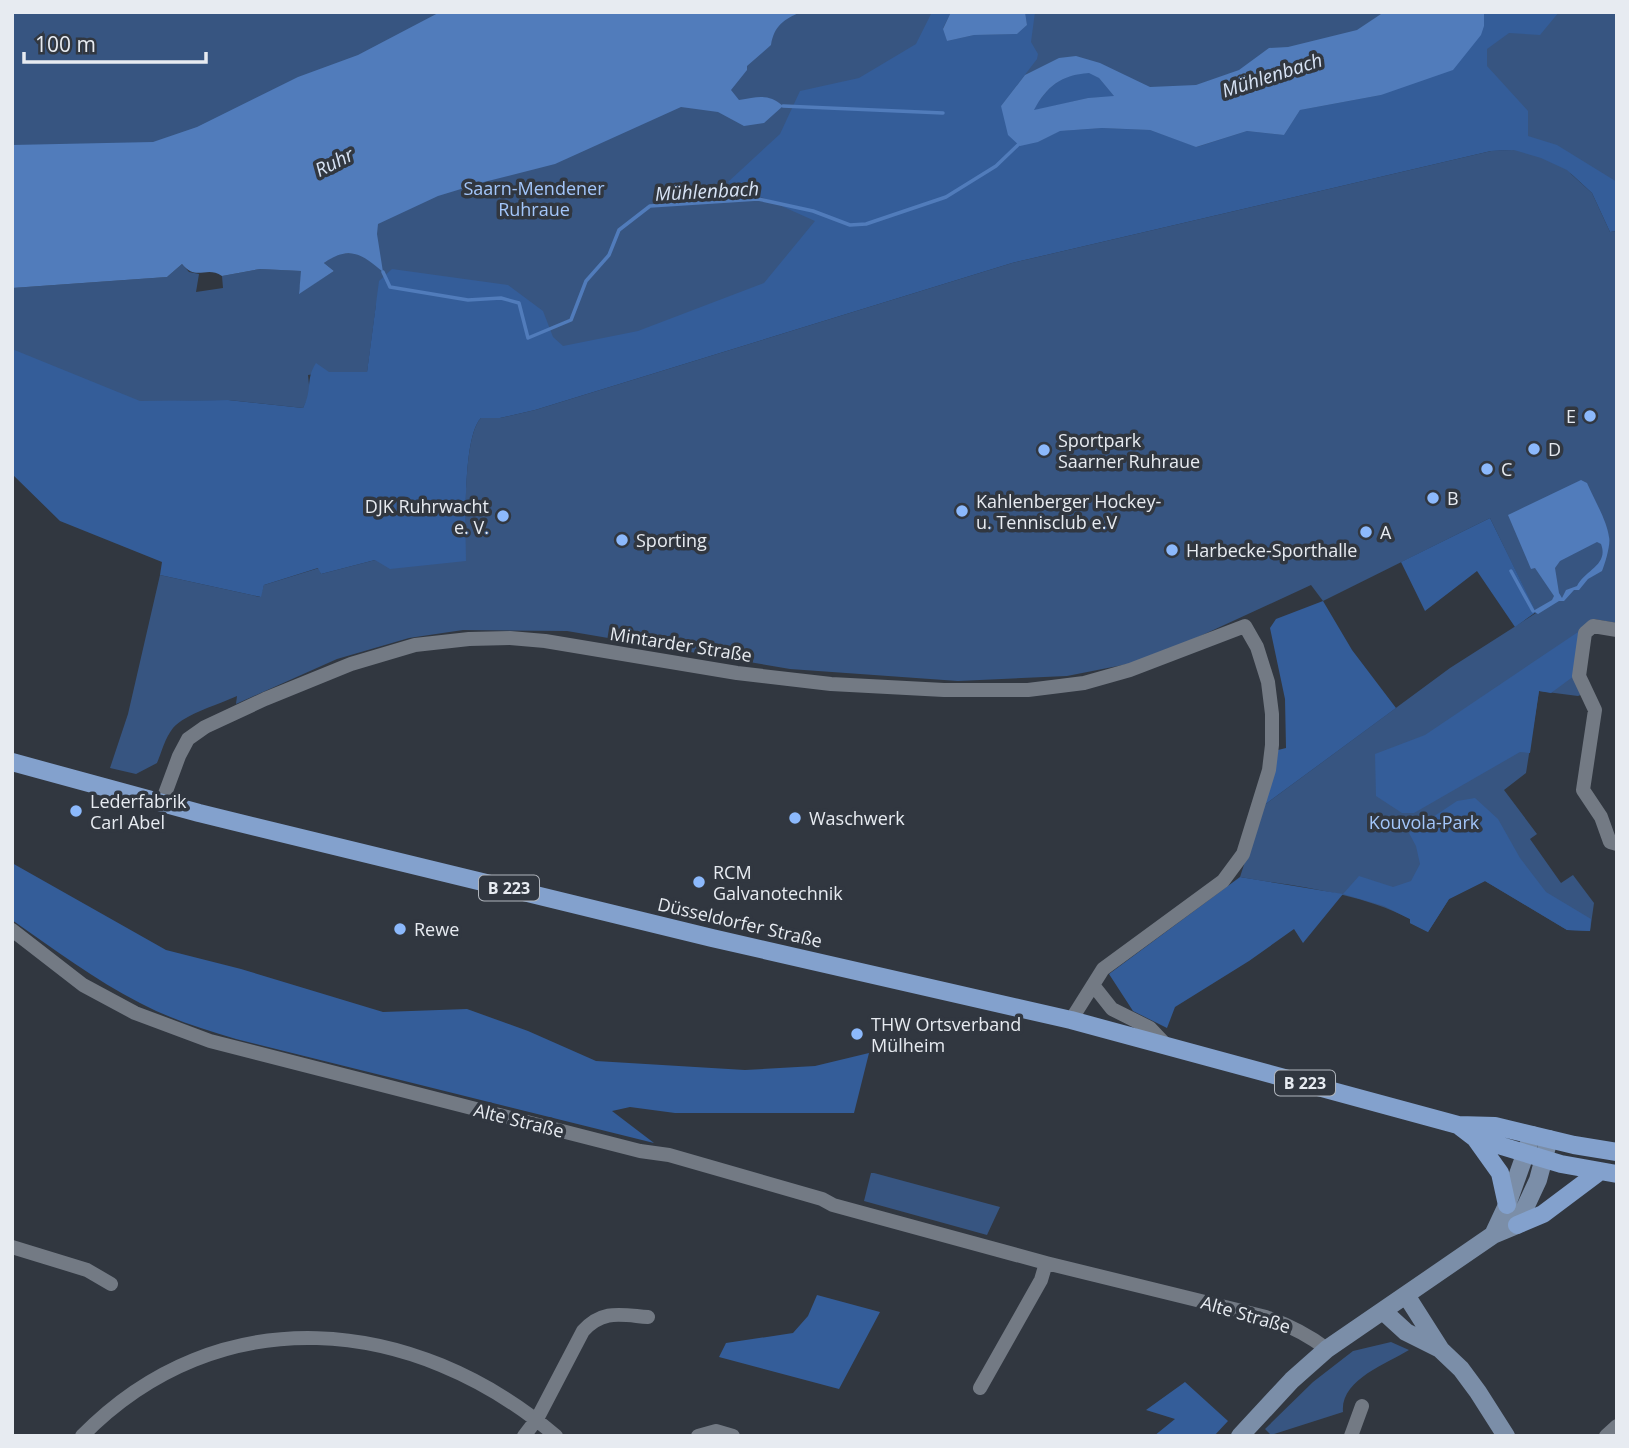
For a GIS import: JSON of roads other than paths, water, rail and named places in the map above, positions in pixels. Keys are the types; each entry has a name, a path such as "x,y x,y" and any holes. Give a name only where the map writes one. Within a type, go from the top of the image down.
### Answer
{"main road":[{"name":"Düsseldorfer Straße","path":"12,762 200,813 712,938 1071,1020 1458,1125 1495,1126 1541,1137"},
{"name":"Düsseldorfer Straße","path":"1458,1125 1475,1138 1535,1156"},
{"name":"B 223","path":"1541,1137 1617,1152"},
{"path":"1493,1235 1535,1156 1541,1137"},
{"path":"1475,1138 1500,1173 1507,1205"},
{"name":"B 223","path":"1535,1156 1608,1173"},
{"path":"1517,1225 1535,1187 1535,1156"},
{"path":"1240,1436 1292,1380 1327,1349 1493,1235 1543,1214 1608,1173"},
{"path":"1406,1295 1441,1350 1466,1376 1506,1436"},
{"path":"1383,1311 1406,1332 1441,1350"}],"street":[{"name":"Mintarder Straße","path":"162,802 188,738 205,727 351,664 415,645 510,638 545,641 737,673 831,684 944,691 1028,690 1084,683 1130,670 1245,626 1257,646 1268,682 1272,734 1269,769 1243,854 1223,881 1103,969 1093,985"},
{"path":"1617,630 1593,626 1585,633 1578,676 1595,710 1583,790 1601,817 1610,842 1617,844"},
{"name":"Alte Straße","path":"12,930 83,985 135,1013 210,1041 640,1151 670,1155 822,1199 833,1205 1046,1263 1266,1317 1289,1324 1327,1349"},
{"path":"1071,1020 1093,985 1112,1009 1150,1028 1170,1048"},
{"path":"12,1247 87,1270 111,1284"},
{"path":"980,1388 1041,1280 1046,1263"},
{"path":"524,1436 537,1419 583,1331 594,1319 611,1314 648,1317"},
{"path":"82,1436 112,1406 172,1370 207,1354 252,1343 324,1337 361,1340 442,1364 537,1419 556,1436"},
{"path":"1351,1436 1362,1406"},
{"path":"1606,1436 1617,1426"},
{"path":"698,1436 716,1431 733,1436"}],"water":[{"name":"Ruhr","path":"440,12 801,12 781,24 771,45 747,66 747,70 731,90 739,100 767,98 783,106 764,123 744,126 718,112 681,107 555,164 438,196 378,224 383,272 362,256 348,253 324,263 334,271 299,294 301,271 260,269 222,276 211,272 192,272 182,264 167,277 12,288 12,145 153,142 197,127 298,77 358,55"},
{"path":"951,12 1025,12 1027,25 1017,34 974,35 947,41 943,29"},
{"path":"1384,12 1484,12 1481,35 1453,70 1381,95 1300,110 1284,135 1247,131 1196,147 1150,130 1102,128 1060,131 1038,142 1020,146 1008,135 1001,106 1025,75 1059,58 1076,56 1100,63 1150,87 1196,85 1239,70 1269,48 1288,47 1357,30","holes":["1089,73 1099,78 1114,96 1088,98 1034,110 1044,94 1063,79"]},
{"path":"1581,480 1587,483 1608,531 1608,549 1602,571 1588,579 1579,590 1574,590 1564,601 1559,601 1538,614 1533,611 1554,596 1535,568 1531,569 1508,515","holes":["1597,542 1601,544 1603,551 1599,562 1577,586 1566,590 1562,598 1555,568 1560,561"]}],"waterway":[{"path":"783,106 943,113"},
{"name":"Mühlenbach","path":"383,272 390,287 468,300 501,298 519,303 528,338 571,320 586,281 609,255 619,230 650,206 758,199 813,211 850,225 866,224 946,197 996,166 1021,142"},
{"path":"1511,571 1533,611"}],"place":[{"name":"E","path":"1590,416"},
{"name":"D","path":"1534,449"},
{"name":"Sportpark Saarner Ruhraue","path":"1044,450"},
{"name":"C","path":"1487,469"},
{"name":"B","path":"1433,498"},
{"name":"Kahlenberger Hockey- u. Tennisclub e.V","path":"962,511"},
{"name":"DJK Ruhrwacht e. V.","path":"503,516"},
{"name":"A","path":"1366,532"},
{"name":"Sporting","path":"622,540"},
{"name":"Harbecke-Sporthalle","path":"1172,550"},
{"name":"Lederfabrik Carl Abel","path":"76,811"},
{"name":"Waschwerk","path":"795,818"},
{"name":"RCM Galvanotechnik","path":"699,882"},
{"name":"Rewe","path":"400,929"},
{"name":"THW Ortsverband Mülheim","path":"857,1034"}],"park label":[{"name":"Saarn-Mendener Ruhraue","path":"534,198"},
{"name":"Kouvola-Park","path":"1424,822"}]}
